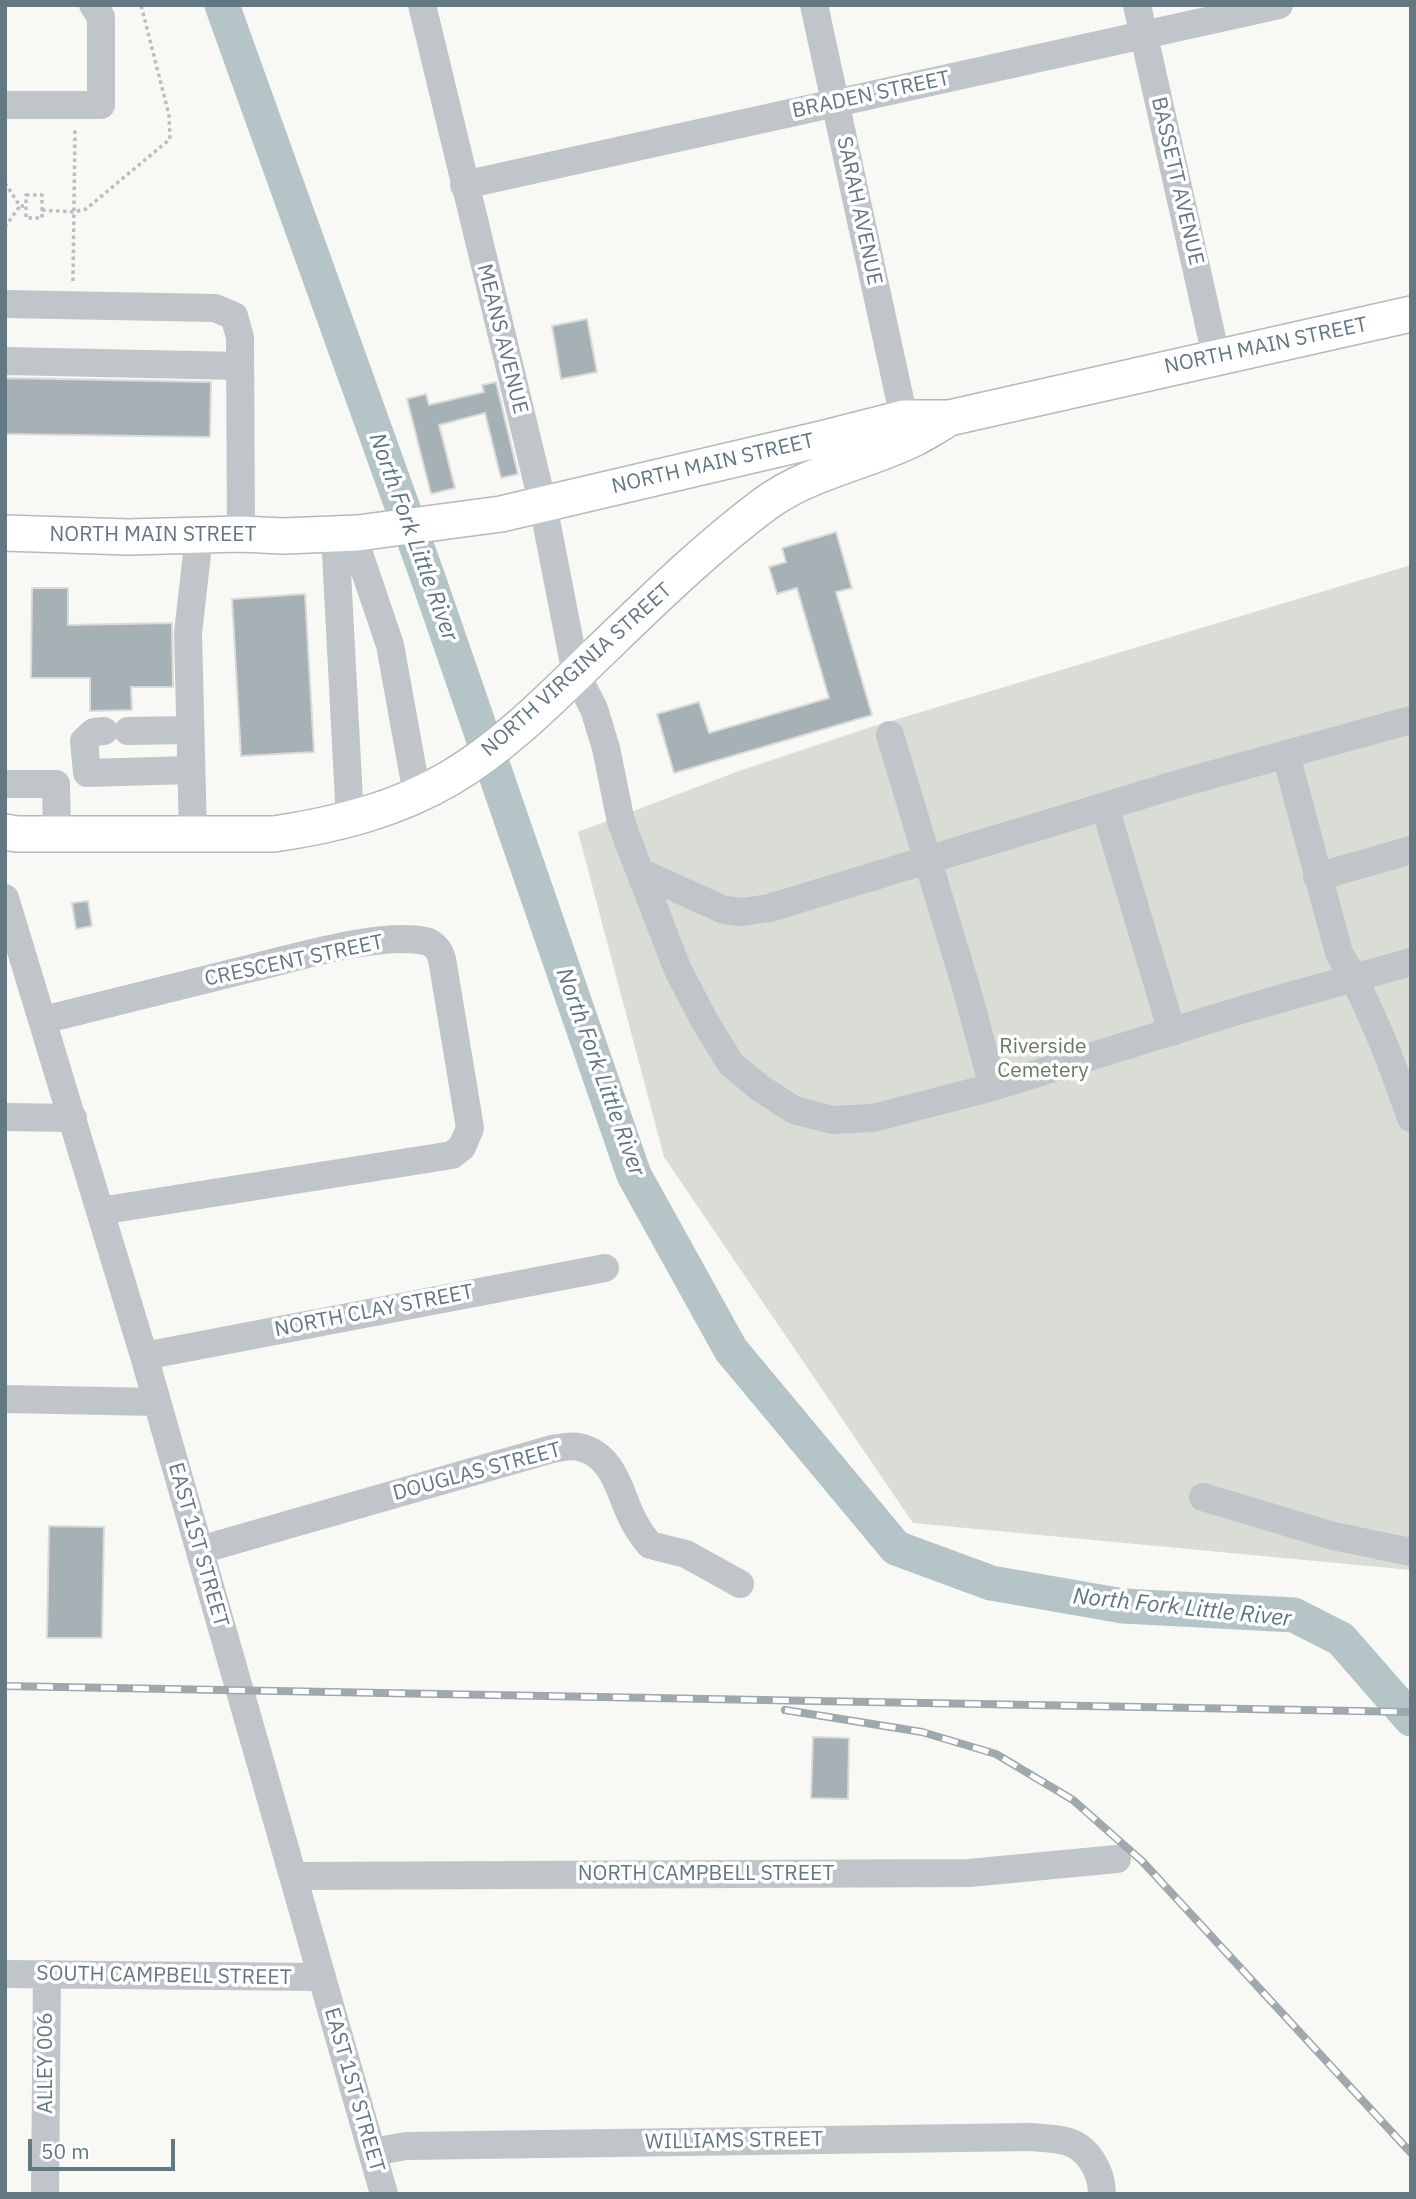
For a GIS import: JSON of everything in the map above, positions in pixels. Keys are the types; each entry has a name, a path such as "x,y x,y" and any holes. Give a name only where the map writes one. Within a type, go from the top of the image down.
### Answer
{"main road":[{"name":"NORTH MAIN STREET","path":"5,533 128,537 241,534 283,536 348,534 451,521 543,505 904,418 949,418 1411,314"},
{"name":"NORTH VIRGINIA STREET","path":"5,832 274,834 350,820 380,811 449,779 493,749 729,532 769,501 808,480 915,438 949,418"}],"street":[{"path":"5,105 101,104 101,17 93,5"},
{"name":"MEANS AVENUE","path":"422,5 543,505 565,685 594,709 606,748 621,822 640,872 678,970 731,1065 794,1110 832,1120 873,1118 993,1087 1411,962"},
{"name":"SARAH AVENUE","path":"814,5 904,418"},
{"name":"BASSETT AVENUE","path":"1137,5 1216,356"},
{"name":"BRADEN STREET","path":"464,185 1279,5"},
{"path":"5,304 215,308 234,316 240,337 241,534"},
{"path":"5,361 240,366"},
{"path":"348,534 390,645 417,794"},
{"path":"348,534 350,820"},
{"path":"193,834 188,633 199,536"},
{"path":"640,872 724,910 742,912 769,908 1105,807 1411,720"},
{"path":"190,730 94,732 84,741 87,773 191,770"},
{"path":"890,736 968,994 993,1087"},
{"path":"1286,755 1339,953 1355,979 1389,1056 1411,1118"},
{"path":"5,783 56,784 57,834"},
{"path":"1105,807 1172,1032"},
{"path":"1317,877 1411,850"},
{"name":"EAST 1ST STREET","path":"5,898 144,1356 384,2194"},
{"name":"CRESCENT STREET","path":"43,1020 324,950 391,939 425,941 440,952 470,1128 462,1147 452,1156 100,1211"},
{"path":"5,1117 73,1118"},
{"name":"NORTH CLAY STREET","path":"144,1356 605,1268"},
{"path":"5,1399 157,1402"},
{"name":"DOUGLAS STREET","path":"200,1550 552,1449 577,1446 593,1452 607,1465 619,1482 631,1516 650,1545 685,1554 740,1584"},
{"path":"1203,1497 1334,1536 1411,1552"},
{"name":"NORTH CAMPBELL STREET","path":"294,1876 969,1873 1117,1859"},
{"name":"SOUTH CAMPBELL STREET","path":"5,1974 322,1978"},
{"name":"ALLEY 006","path":"45,2194 47,1974"},
{"name":"WILLIAMS STREET","path":"373,2152 406,2146 1030,2137 1066,2141 1083,2151 1101,2178 1102,2194"}],"path":[{"path":"42,210 74,212 86,209 170,139 169,115 141,5"},
{"path":"73,306 76,104"},
{"path":"5,183 20,206"},
{"path":"26,195 42,195 42,218 26,218 26,206 26,195"},
{"path":"20,206 26,206"},
{"path":"5,227 20,206"}],"green space":[{"name":"Riverside Cemetery","path":"1411,565 1411,1570 913,1523 664,1157 578,832 739,771 871,727"}],"building":[{"path":"587,319 597,372 561,379 552,326"},
{"path":"5,378 211,382 210,437 5,434"},
{"path":"496,382 518,474 501,478 485,413 439,425 455,488 431,494 407,399 426,394 429,405 484,392 482,385"},
{"path":"836,532 852,588 836,592 872,715 674,773 657,714 699,702 709,733 829,698 797,588 777,594 769,567 786,562 782,548"},
{"path":"32,588 68,588 68,625 172,623 173,687 131,687 132,710 90,711 90,678 31,678"},
{"path":"305,594 314,752 241,756 232,599"},
{"path":"88,901 92,926 76,929 72,903"},
{"path":"49,1526 104,1527 102,1638 47,1638"},
{"path":"813,1737 849,1738 848,1799 811,1798"}],"waterway":[{"name":"North Fork Little River","path":"222,5 429,581 634,1175 731,1350 896,1548 991,1583 1123,1606 1294,1615 1341,1639 1411,1719"}],"railway":[{"path":"5,1686 1411,1712"},
{"path":"785,1710 922,1732 996,1754 1073,1800 1142,1861 1411,2153"}]}
